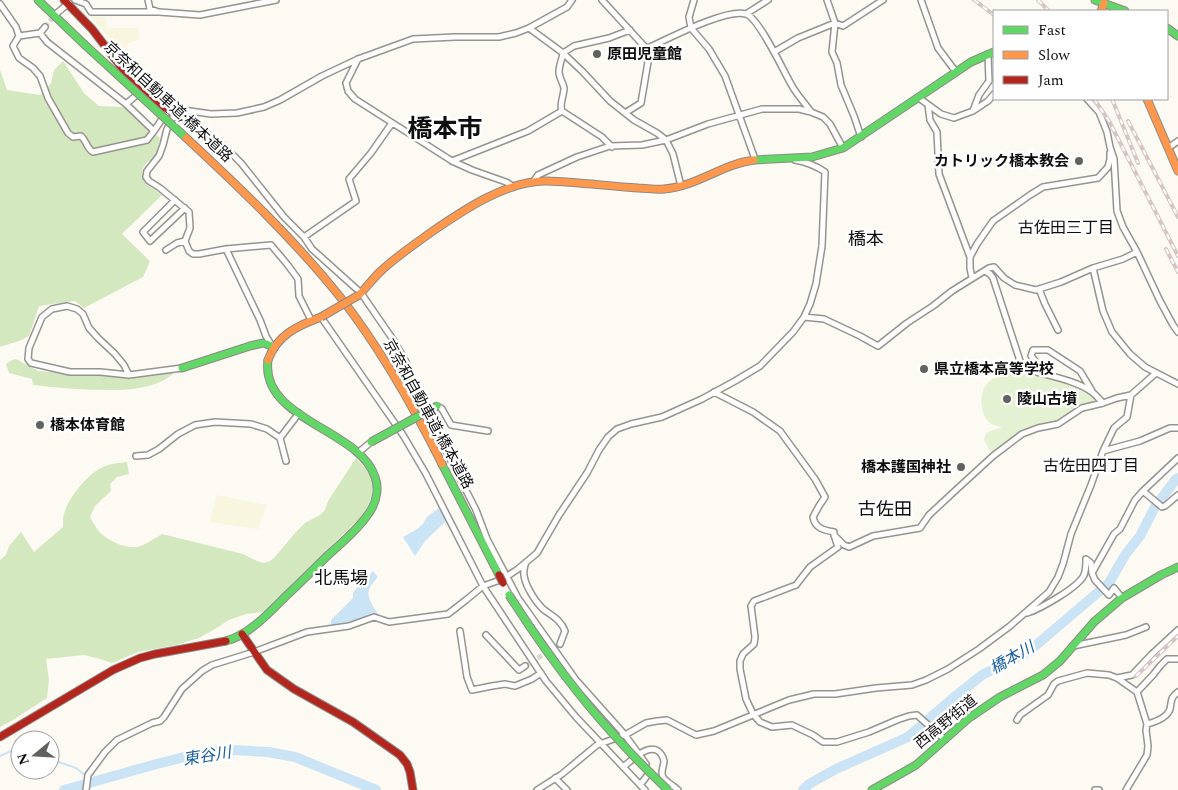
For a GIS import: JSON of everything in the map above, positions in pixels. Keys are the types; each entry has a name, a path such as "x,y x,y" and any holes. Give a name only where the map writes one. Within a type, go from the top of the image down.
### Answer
{"main road":[{"name":"京奈和自動車道;橋本道路","path":"38,0 273,220 334,288 389,368 423,427 469,518 503,578 510,595 536,637 579,696 607,729 668,790"},
{"path":"1095,0 1122,10"},
{"path":"70,1 102,40 116,62 143,90 168,110"},
{"path":"1101,10 1104,4"},
{"path":"0,737 113,670 140,658 229,640 242,634 264,618 368,516 375,501 376,480 371,468 359,452 285,404 271,384 267,370 268,356 272,346 282,336 338,308 360,294 381,271 462,210 495,194 532,182 545,181 619,187 663,188 681,186 743,162 812,157 843,148 956,72 991,53"},
{"path":"1147,100 1178,171"},
{"path":"182,368 250,346 263,343 272,346"},
{"path":"371,442 437,406"},
{"name":"西高野街道","path":"872,790 916,765 944,739 1000,697 1043,675 1060,661 1094,622 1122,598 1178,566"},
{"path":"242,634 266,670 294,689 353,722 400,755 410,772 412,790"}],"street":[{"path":"148,0 150,9 159,12"},
{"path":"57,12 70,1 86,4 91,12 159,12 200,15 276,0"},
{"path":"45,27 40,33 19,36 12,46 19,58 33,68 40,76 48,98 68,133 72,137 81,136 89,150 93,152 147,140 168,110 211,114 237,113 264,107 358,59 413,39 498,37 516,34 567,7 572,0"},
{"path":"602,0 648,48"},
{"path":"694,0 689,17 691,28 709,49 724,76 755,160"},
{"path":"746,14 768,0"},
{"path":"827,0 835,23 832,52 838,63 841,85 861,137"},
{"path":"774,52 798,38 835,23 843,26 883,0"},
{"path":"921,0 938,48 956,72"},
{"path":"0,4 16,27 19,36"},
{"path":"648,48 719,17 737,13 746,14 753,18 792,86 811,112"},
{"path":"529,28 563,53 610,101 634,120 666,140 673,154 681,186"},
{"path":"612,146 602,137 562,111 560,107 564,86 559,74 563,53 574,46 609,38 630,30"},
{"path":"40,33 47,42 126,104 154,131"},
{"path":"625,113 641,103 649,56 648,48"},
{"path":"972,112 979,94 989,81 991,53"},
{"path":"358,59 346,83 348,91 355,98 452,161 506,182 514,187"},
{"path":"126,104 143,90"},
{"path":"919,98 941,114 954,118 972,112 993,95"},
{"path":"1088,100 1099,112 1107,132 1114,159 1117,211 1123,227 1160,301 1178,332"},
{"path":"928,105 930,120 937,132 939,174 970,256 972,278"},
{"path":"532,182 538,175 578,157 610,146 642,145 666,140 708,124 762,109 799,109 823,117 830,124 843,148"},
{"path":"452,161 528,130 562,111"},
{"path":"176,112 167,129 159,156 146,174 149,181 189,212 190,228 185,241 189,251 193,254 199,254 226,249 271,245 298,279 299,296 311,320"},
{"path":"176,112 223,145 241,163 312,249 360,294 394,341 406,362 419,395 476,510 503,578 576,680 625,735 662,790"},
{"path":"304,237 356,201 349,179 392,123"},
{"path":"1168,148 1178,141"},
{"path":"970,256 993,221 1043,187 1098,178 1108,167 1110,147"},
{"path":"86,790 88,777 105,752 117,740 160,721 182,689 202,671 212,665 254,652 307,632 348,626 374,618 389,622 448,614 483,586 503,578 537,553 599,450 608,437 617,429 662,417 681,409 760,366 793,332 804,317 816,284 822,246 825,172 806,162 785,158"},
{"path":"175,200 143,232 150,241 185,208"},
{"path":"166,250 177,243 185,241"},
{"path":"226,249 272,346"},
{"path":"804,317 824,319 878,346 907,323 989,268 994,267 1004,278 1015,285 1034,290 1061,282 1137,252"},
{"path":"1093,268 1103,311 1112,332 1130,354 1145,367 1178,384"},
{"path":"985,271 993,278 1022,367 1076,384 1093,392"},
{"path":"1039,289 1058,330"},
{"path":"129,375 115,354 89,328 83,314 77,308 67,306 52,310 42,317 29,348 28,359 31,363 70,372 100,372 129,375 182,368"},
{"path":"321,317 403,435 434,489 483,586 541,673 576,717 645,790"},
{"path":"1054,377 1031,356 1033,350 1048,350 1080,371 1103,404"},
{"path":"714,392 753,412 780,431 815,479 825,497 813,517 815,524 819,528 834,532 834,535 849,548 873,536 920,528 929,515 957,489 993,456 1022,434 1058,424 1082,408 1103,404 1116,398 1131,395 1156,373"},
{"path":"537,790 597,745 625,735 646,723 667,720 696,736 714,731 788,700 814,694 835,694 912,685 948,669 979,649 1010,626 1049,592 1058,577 1071,534 1091,485 1102,451 1114,428 1127,417 1131,395"},
{"path":"437,406 442,409 451,425 488,431"},
{"path":"280,438 299,413"},
{"path":"136,456 148,455 178,434 195,425 215,422 251,424 267,429 280,438 286,461"},
{"path":"1102,451 1140,442 1170,428 1178,428"},
{"path":"359,452 371,442"},
{"path":"1092,573 1114,534 1120,529 1135,500 1178,458"},
{"path":"1143,491 1162,507 1178,495"},
{"path":"834,535 838,547 810,567 796,586 754,601 751,606 755,636 754,644 743,654 740,661 740,669 746,699 753,714 760,722 772,727 792,725 823,742 841,741 869,732 896,720 917,715 944,739"},
{"path":"1023,615 1044,606 1082,579 1086,559 1091,563 1095,580 1109,595 1114,588 1122,598"},
{"path":"526,562 524,576 535,600 562,624 565,631 560,644"},
{"path":"1073,646 1126,634 1146,627"},
{"path":"1117,678 1132,675 1178,630"},
{"path":"460,631 467,677 472,690 506,684 514,686 532,680 541,673"},
{"path":"486,635 518,670 525,666"},
{"path":"1137,692 1167,659 1178,659"},
{"path":"1017,720 1048,695 1054,684 1058,681 1088,673 1109,675 1117,678 1137,692 1147,724 1147,755 1126,790"},
{"path":"1147,724 1165,716 1170,710 1171,698 1178,692"},
{"path":"623,768 639,754 653,749 660,753 664,759 663,777 678,790"},
{"path":"640,784 651,771"},
{"path":"555,778 567,790"}],"shaded area":[{"path":"90,16 105,17 107,28 139,28 140,39 127,44 126,48 118,48"},
{"path":"217,495 267,505 258,529 210,522"}],"green space":[{"path":"63,61 84,93 99,106 123,107 160,138 157,153 143,168 142,177 146,184 162,195 122,234 150,261 143,277 84,308 75,301 39,306 29,336 0,347 0,70 7,90 40,95 51,83 54,70"},
{"path":"16,359 38,371 119,377 153,376 175,372 162,381 149,386 123,390 61,388 33,385 32,379 9,373 6,364"},
{"path":"1022,367 1093,392 1103,403 1082,408 1058,424 1023,434 993,456 984,440 986,433 1002,427 988,421 983,413 982,397 984,388 990,381 1003,373"},
{"path":"356,458 368,472 372,482 372,493 366,509 360,518 264,612 246,614 229,620 199,638 176,645 138,652 112,663 84,655 46,659 49,680 47,698 0,727 0,560 6,555 9,546 21,532 34,552 63,527 65,512 72,496 90,476 103,467 127,462 129,474 117,477 110,484 111,491 95,506 90,517 96,528 111,541 125,546 138,547 162,534 243,554 264,563 274,558 305,523 325,510 328,501"}],"water":[{"path":"439,508 446,521 425,541 415,556 403,537 417,529 427,517"},
{"path":"373,571 378,577 370,587 369,595 378,614 352,623 331,627 331,620 353,598 353,593"}],"waterway":[{"name":"橋本川","path":"803,790 809,784 836,769 908,737 982,675 1028,652 1109,583 1125,555 1140,536 1155,507 1178,478"},
{"name":"東谷川","path":"64,790 192,755 233,750 268,752 295,757 376,790"},
{"path":"0,756 10,751"},
{"path":"60,762 76,768 86,776"}],"tunnel":[{"path":"45,27 55,15"},
{"path":"525,666 560,644"}],"railway":[{"path":"974,0 993,14"},
{"path":"1038,0 1048,10"},
{"path":"1095,100 1109,121 1178,256"},
{"path":"1112,100 1138,163"},
{"path":"1128,121 1178,217"},
{"path":"1166,249 1178,272"},
{"path":"1136,676 1178,636"}],"traffic: fast":[{"path":"38,0 85,45"},
{"path":"1095,0 1122,10"},
{"path":"1168,29 1178,36"},
{"path":"85,45 182,134"},
{"path":"754,160 812,157 843,148 971,62 993,52"},
{"path":"182,368 250,346 263,343 272,346"},
{"path":"226,641 243,634 259,622 349,536 371,510 377,494 375,477 366,461 351,447 294,411 279,397 270,380 268,360"},
{"path":"371,442 437,406"},
{"path":"442,464 499,575"},
{"path":"872,790 916,765 969,718 1000,697 1043,675 1060,661 1094,622 1122,598 1178,567"},
{"path":"509,595 582,698 623,745 668,790"}],"traffic: slow":[{"path":"1101,10 1104,3"},
{"path":"1147,100 1178,171"},
{"path":"182,134 304,254 356,317 396,378 442,464"},
{"path":"359,295 388,265 430,233 456,215 501,191 532,182 547,181 664,189 688,184 731,166 754,160"},
{"path":"321,317 359,295"},
{"path":"268,360 277,344 289,332 321,317"}],"traffic: jam":[{"path":"64,0 92,29 128,76 168,110"},
{"path":"499,575 503,583"},
{"path":"242,634 267,670 294,689 353,722 400,755 410,772 413,790"},
{"path":"0,737 113,670 140,658 226,641"}],"place":[{"name":"原田児童館","path":"597,54"},
{"name":"カトリック橋本教会","path":"1079,161"},
{"name":"県立橋本高等学校","path":"924,369"},
{"name":"陵山古墳","path":"1007,399"},
{"name":"橋本体育館","path":"40,425"},
{"name":"橋本護国神社","path":"961,467"}],"district":[{"name":"橋本市","path":"445,130"},
{"name":"古佐田三丁目","path":"1066,228"},
{"name":"橋本","path":"866,239"},
{"name":"古佐田四丁目","path":"1091,466"},
{"name":"古佐田","path":"885,509"},
{"name":"北馬場","path":"341,578"}]}
